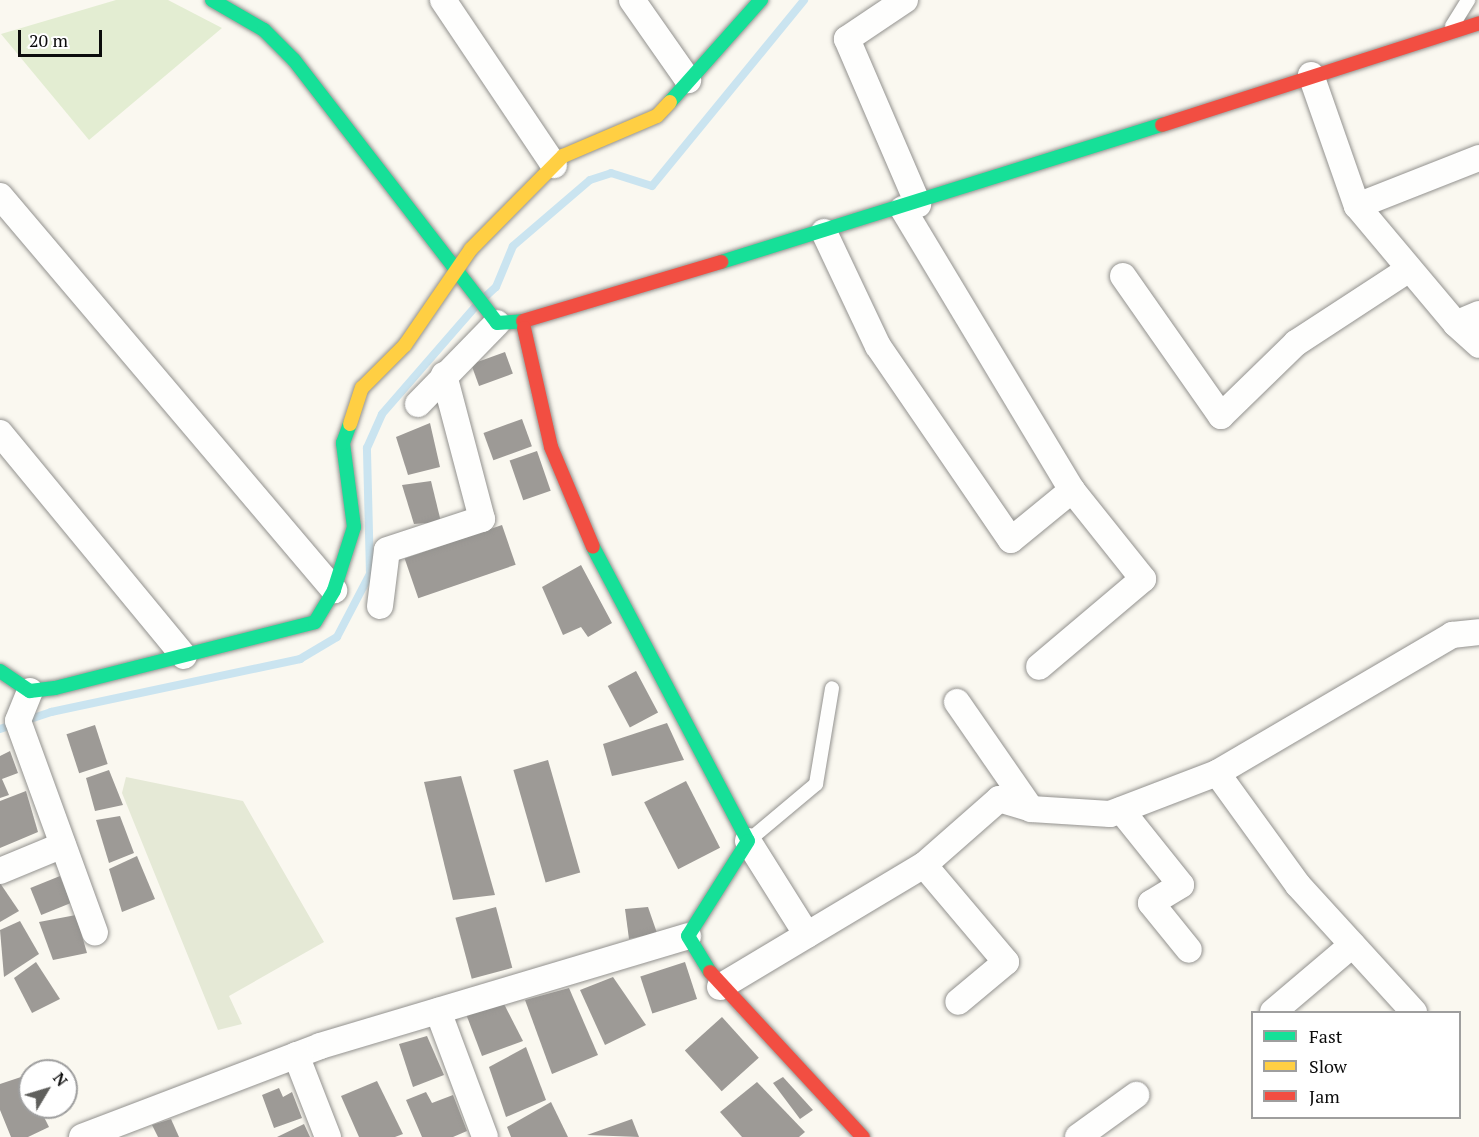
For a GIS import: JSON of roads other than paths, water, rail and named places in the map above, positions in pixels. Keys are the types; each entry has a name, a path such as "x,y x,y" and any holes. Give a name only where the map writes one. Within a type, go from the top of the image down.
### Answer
{"street":[{"path":"212,0 264,30 294,60 497,323"},
{"path":"443,0 554,165"},
{"path":"632,0 688,80"},
{"path":"0,671 30,691 184,656 315,622 333,590 354,527 343,442 362,388 405,345 456,270 563,156 657,116 761,0"},
{"path":"905,0 847,39 910,207 1072,490 1143,579 1039,667"},
{"path":"418,404 497,323 523,321 910,207 1479,22"},
{"path":"1311,75 1358,206 1406,271 1468,319 1479,345"},
{"path":"1358,206 1479,158"},
{"path":"0,196 333,590"},
{"path":"824,232 878,346 1011,540 1072,490"},
{"path":"1123,276 1221,416 1296,343 1406,271"},
{"path":"523,321 551,447 589,539 748,841 807,935"},
{"path":"380,606 387,550 482,519 444,375"},
{"path":"0,433 184,656"},
{"path":"720,987 924,865 999,799 1031,809 1110,814 1217,773 1452,635 1479,632"},
{"path":"30,691 18,721 96,932"},
{"path":"957,702 1031,809"},
{"path":"1217,773 1298,885 1408,1011"},
{"path":"1121,810 1181,885 1151,903 1189,950"},
{"path":"87,1136 296,1055 688,936 748,841"},
{"path":"0,871 63,845"},
{"path":"924,865 1006,962 958,1002"},
{"path":"688,936 720,987 863,1137"},
{"path":"1274,1011 1352,945"},
{"path":"438,1011 485,1137"},
{"path":"296,1055 328,1137"},
{"path":"1078,1137 1136,1095"}],"lane":[{"path":"1448,32 1468,0"},
{"path":"748,841 816,784 832,688"}],"waterway":[{"path":"484,298 496,287 513,246 590,180 611,173 652,186 804,0"},
{"path":"0,729 51,712 300,659 337,637 370,574 367,448 382,414 475,307"}]}
